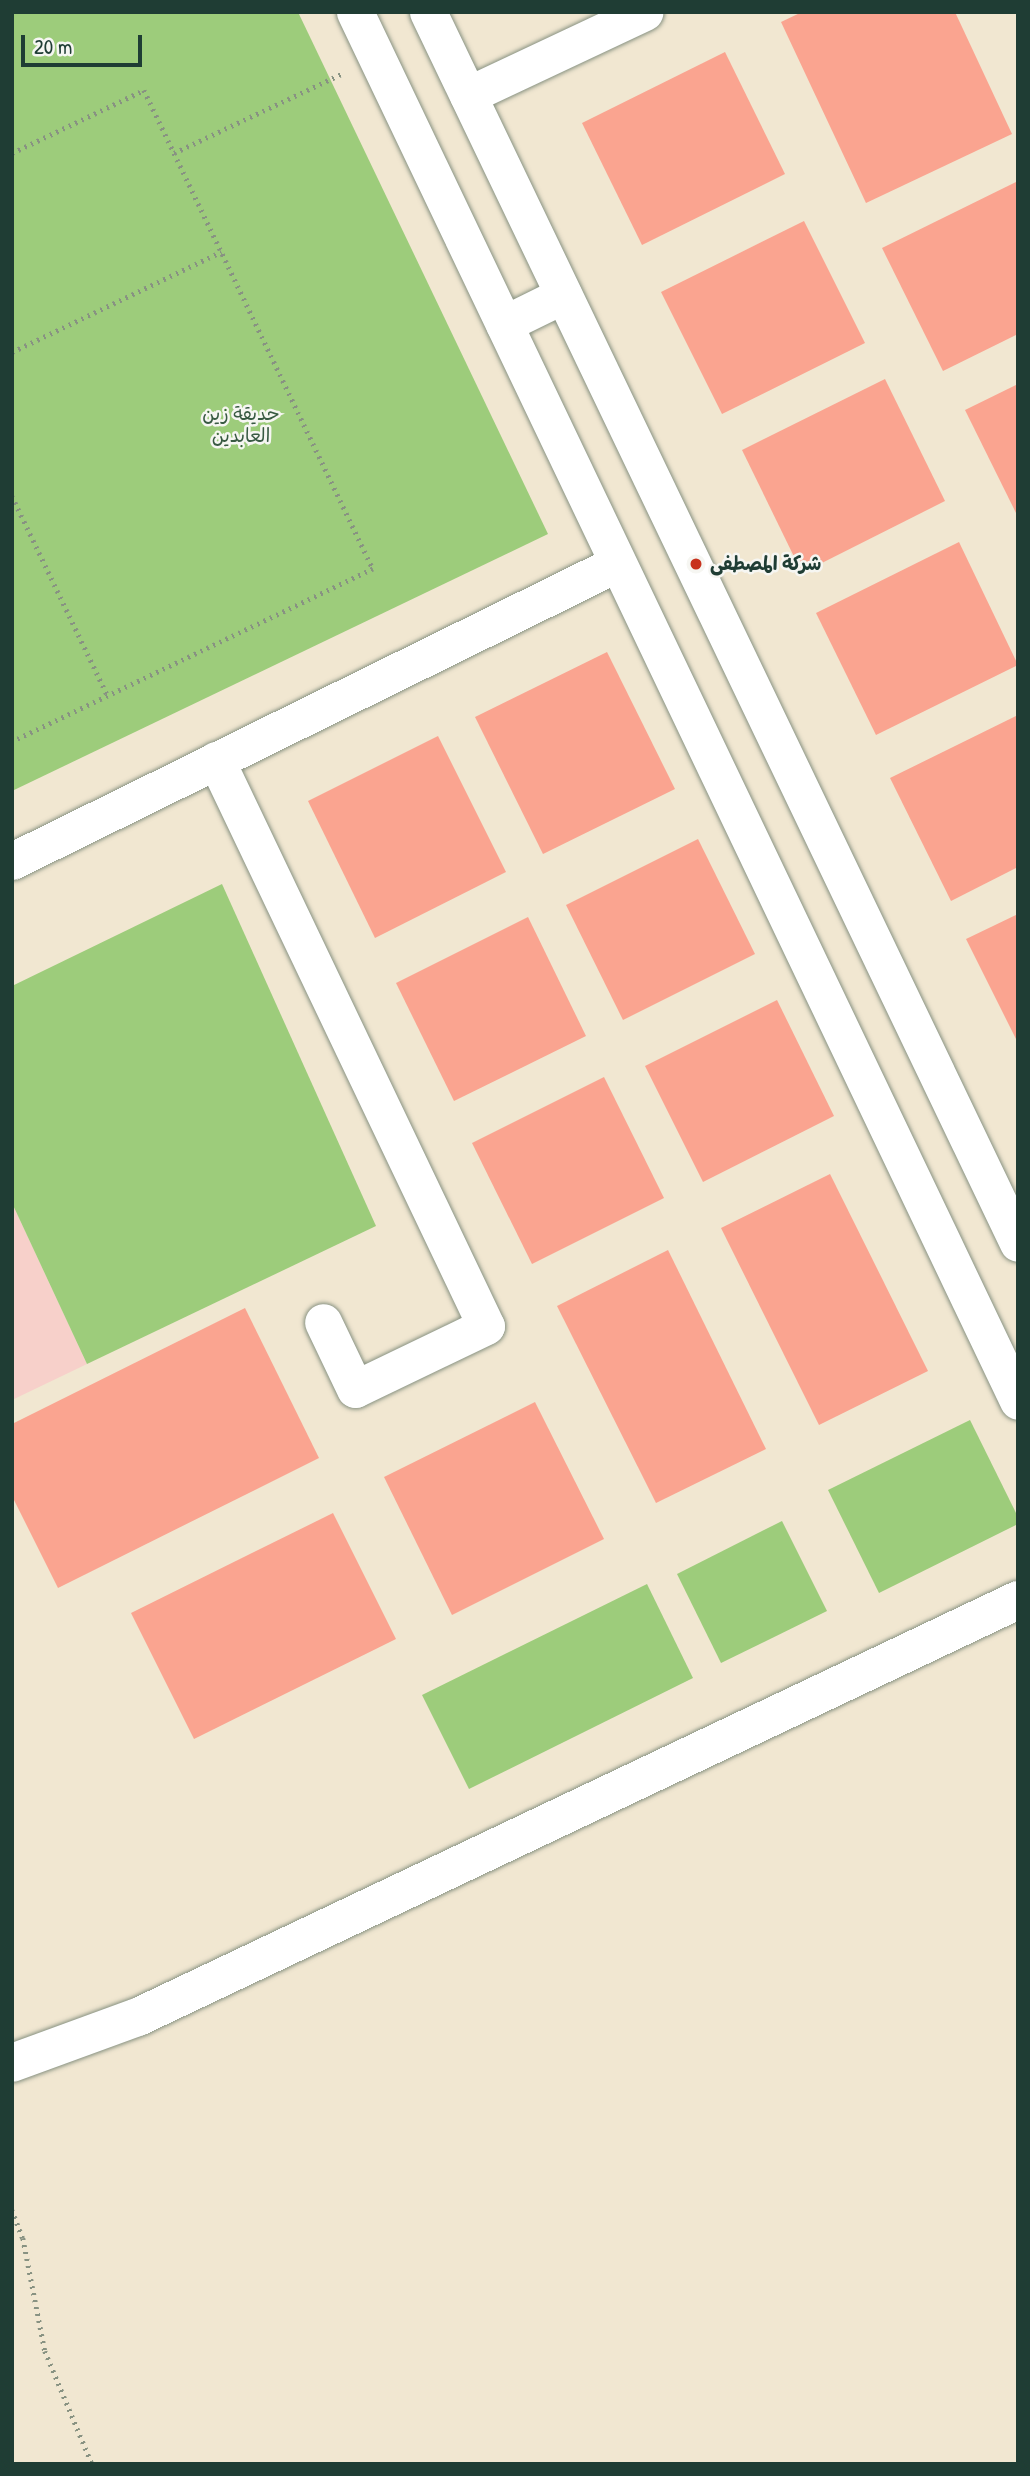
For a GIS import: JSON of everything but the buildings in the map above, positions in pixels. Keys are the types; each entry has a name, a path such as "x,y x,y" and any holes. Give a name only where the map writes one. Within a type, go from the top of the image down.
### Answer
{"street":[{"path":"355,12 1018,1401"},
{"path":"428,12 1018,1243"},
{"path":"468,95 644,12"},
{"path":"504,324 564,295"},
{"path":"12,860 618,563"},
{"path":"216,760 486,1326 355,1389 323,1322"},
{"path":"12,2063 138,2017 1018,1601"}],"path":[{"path":"174,153 376,57"},
{"path":"12,153 144,90 373,569 12,742"},
{"path":"12,352 221,252"},
{"path":"12,496 108,696"},
{"path":"12,2210 23,2238 45,2351 92,2464"}],"shaded area":[{"path":"12,1203 87,1364 12,1400"}],"green space":[{"name":"حديقة زين العابدين","path":"12,12 298,12 548,534 12,791"},
{"path":"222,884 376,1226 87,1364 12,1203 12,986"},
{"path":"970,1420 1018,1517 1018,1524 879,1593 828,1490"},
{"path":"782,1521 827,1611 721,1663 677,1574"},
{"path":"647,1584 693,1678 469,1789 422,1695"}],"place":[{"name":"شركة المصطفى","path":"696,564"}]}
